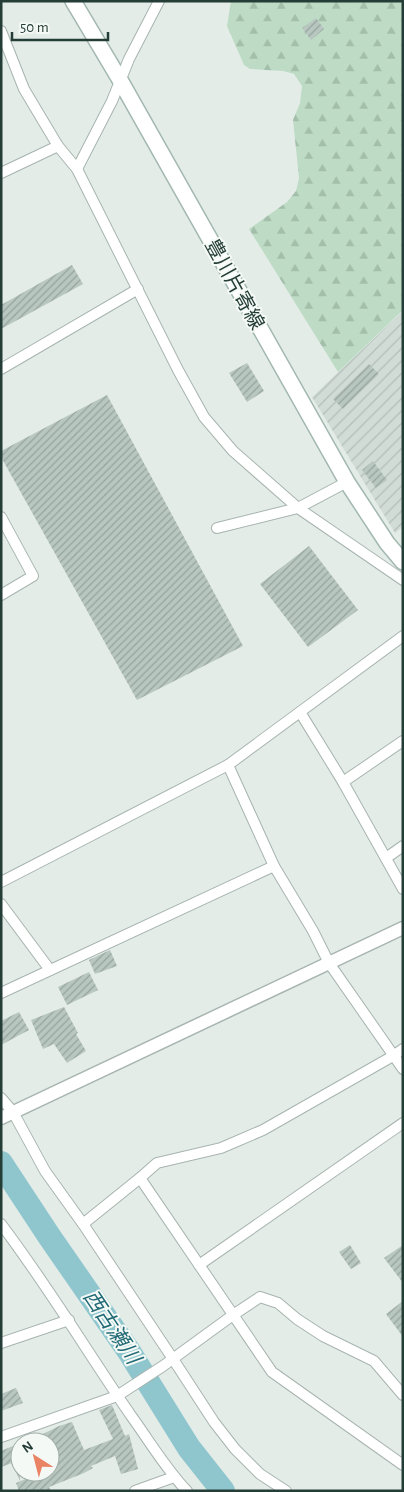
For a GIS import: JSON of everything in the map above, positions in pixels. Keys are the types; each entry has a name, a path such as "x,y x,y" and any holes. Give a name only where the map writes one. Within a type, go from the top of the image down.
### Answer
{"main road":[{"name":"豊川片寄線","path":"73,1 120,80 347,482 387,543 403,562"}],"street":[{"path":"77,169 112,101 129,60 159,1"},
{"path":"1,31 24,89 58,146 77,169 178,370 204,417 233,451 298,508 403,580"},
{"path":"1,173 58,146"},
{"path":"1,369 138,289"},
{"path":"217,528 298,508 347,482"},
{"path":"1,517 33,576 1,596"},
{"path":"1,882 228,766 403,636"},
{"path":"300,712 344,782 403,889"},
{"path":"344,782 403,742"},
{"path":"228,766 274,866 330,963 403,1069"},
{"path":"386,858 403,846"},
{"path":"1,993 274,866"},
{"path":"1,904 50,970"},
{"path":"1,1118 403,928"},
{"path":"83,1224 157,1164 221,1148 264,1130 403,1049"},
{"path":"1,1098 13,1112 45,1170 173,1358 214,1422 235,1449 260,1474 286,1491"},
{"path":"199,1265 403,1123"},
{"path":"140,1178 272,1372 403,1465"},
{"path":"3,1229 68,1320 117,1396 174,1477 187,1491"},
{"path":"1,1437 117,1396 163,1366 260,1297 278,1303 297,1319 323,1336 374,1361 403,1395"},
{"path":"1,1343 68,1320"},
{"path":"135,1491 174,1477"}],"shaded area":[{"path":"403,311 403,527 395,533 312,397"}],"green space":[{"path":"231,1 403,1 403,310 338,372 249,229 287,202 296,191 299,178 293,120 300,103 302,86 294,74 283,71 250,69 244,65 227,26"}],"building":[{"path":"316,18 324,29 311,40 302,28"},
{"path":"72,265 83,284 1,329 1,305"},
{"path":"247,363 264,391 247,402 229,373"},
{"path":"369,364 379,374 343,409 333,399"},
{"path":"107,395 243,646 137,700 1,457 1,451"},
{"path":"373,461 387,480 376,488 362,470"},
{"path":"309,546 358,610 308,647 260,584"},
{"path":"110,950 117,966 95,974 89,960"},
{"path":"89,972 98,990 67,1005 58,987"},
{"path":"64,1007 86,1051 67,1063 54,1044 43,1049 31,1020"},
{"path":"19,1012 29,1030 1,1045 1,1021"},
{"path":"350,1245 361,1263 351,1269 339,1252"},
{"path":"403,1245 403,1283 384,1258"},
{"path":"403,1301 403,1337 386,1314"},
{"path":"16,1388 23,1403 1,1411 1,1394"},
{"path":"112,1405 125,1436 129,1434 138,1469 121,1474 115,1456 91,1466 93,1468 84,1473 49,1487 51,1491 19,1491 16,1483 18,1482 60,1482 60,1432 47,1432 72,1422 84,1450 113,1439 99,1410"},
{"path":"10,1447 10,1464 1,1467 1,1451"}],"waterway":[{"name":"西古瀬川","path":"1,1163 130,1353 189,1448 223,1491"}]}
